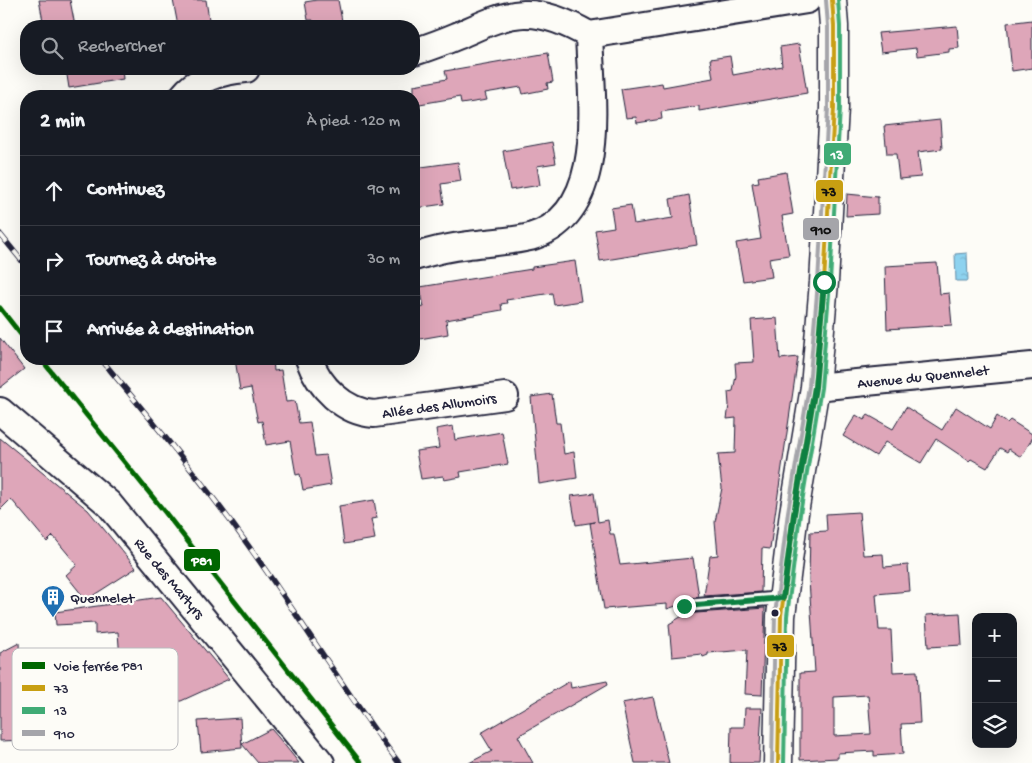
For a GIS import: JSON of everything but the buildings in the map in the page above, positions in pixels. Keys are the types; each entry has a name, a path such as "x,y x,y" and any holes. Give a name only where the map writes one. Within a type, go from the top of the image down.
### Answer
{"street":[{"path":"420,50 492,20 523,14 559,20 589,35 807,0"},
{"path":"778,763 783,598 794,514 815,387 824,282 833,118 834,54 832,0"},
{"path":"420,255 448,248 517,240 532,236 546,230 569,209 586,179 591,144 589,35"},
{"path":"189,90 205,78 216,75"},
{"name":"Allée des Allumoirs","path":"312,365 328,390 353,410 364,414 505,396"},
{"name":"Avenue du Quennelet","path":"815,387 1032,366"},
{"name":"Rue des Martyrs","path":"0,411 109,504 321,763"}],"lane":[{"path":"684,606 783,598"}],"water":[{"path":"967,253 968,281 956,281 955,254"}],"railway":[{"path":"0,234 20,259"},
{"path":"106,365 228,518 399,763"}],"rail line":[{"name":"P81","path":"0,308 20,333"},
{"name":"P81","path":"46,365 164,511 361,763"}],"transit line":[{"name":"910","path":"772,763 775,615 788,512 809,386 818,282 828,108 828,26 826,0"},
{"name":"73","path":"778,763 781,616 794,513 815,387 824,282 834,108 834,26 832,0"},
{"name":"13","path":"784,763 787,616 800,514 821,388 830,282 840,108 840,26 838,0"}],"place":[{"name":"Quennelet","path":"53,618"}],"route":[{"path":"684,606 783,598 794,514 815,387 824,282"}]}
